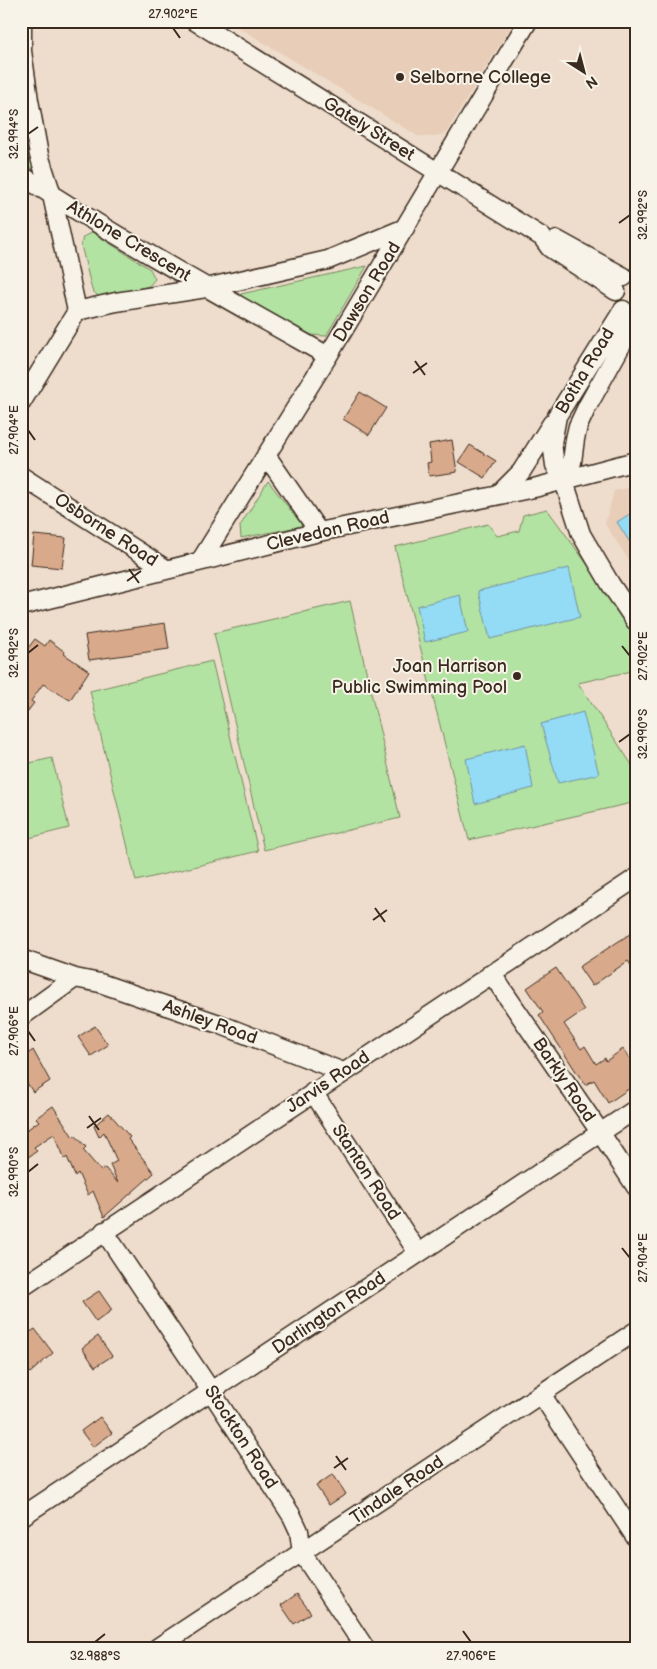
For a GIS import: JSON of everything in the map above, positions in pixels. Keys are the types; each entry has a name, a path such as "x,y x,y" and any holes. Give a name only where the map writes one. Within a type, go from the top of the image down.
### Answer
{"street":[{"name":"Athlone Crescent","path":"22,21 22,51 28,100 39,156 52,195"},
{"name":"Gately Street","path":"195,21 542,237 550,248 625,280"},
{"name":"Dawson Road","path":"201,560 328,356 528,21"},
{"name":"Athlone Crescent","path":"21,175 206,288 328,356"},
{"path":"21,403 77,312 52,195"},
{"name":"Athlone Crescent","path":"206,288 328,260 405,228"},
{"path":"625,280 616,296 632,314"},
{"path":"77,312 116,302 206,288"},
{"name":"Botha Road","path":"564,463 552,443 557,416 632,314"},
{"name":"Botha Road","path":"564,463 578,426 632,314"},
{"path":"498,494 521,472 557,416"},
{"path":"266,455 319,532"},
{"name":"Clevedon Road","path":"21,606 319,532 564,481 636,461"},
{"path":"564,463 564,481 581,534 611,585 636,622"},
{"name":"Osborne Road","path":"21,476 166,569"},
{"name":"Jarvis Road","path":"21,1288 636,878"},
{"name":"Ashley Road","path":"21,959 75,978 100,983 219,1024 343,1072"},
{"name":"Barkly Road","path":"491,973 636,1187"},
{"path":"21,1017 75,978"},
{"name":"Stanton Road","path":"313,1092 418,1253"},
{"name":"Darlington Road","path":"21,1517 636,1109"},
{"name":"Stockton Road","path":"104,1231 292,1516 299,1531 302,1553 365,1648"},
{"name":"Tindale Road","path":"157,1648 176,1642 302,1553 636,1331"},
{"path":"541,1394 636,1538"}],"shaded area":[{"name":"Selborne College","path":"228,21 514,21 446,133 433,137 418,136"},
{"path":"636,486 636,571 605,524 614,491"}],"green space":[{"path":"21,120 37,172 21,161"},
{"path":"92,232 150,269 155,279 149,286 99,297 92,290 81,245 83,237"},
{"path":"367,266 326,336 311,335 240,298 241,294"},
{"path":"268,481 303,526 241,538 240,526"},
{"name":"Joan Harrison Public Swimming Pool","path":"547,509 636,631 636,670 578,683 636,771 636,802 469,840 395,547 488,524 497,536 519,531 523,515"},
{"path":"350,601 400,818 264,850 214,633"},
{"path":"212,661 258,851 136,881 90,691"},
{"path":"52,758 69,828 21,840 21,765"}],"water":[{"path":"636,510 636,552 617,522"},
{"path":"569,568 580,617 490,639 478,591"},
{"path":"460,595 468,632 425,642 417,606"},
{"path":"583,712 599,774 558,783 541,724"},
{"path":"525,744 533,788 475,804 466,759"}],"building":[{"path":"360,392 386,408 369,435 343,419"},
{"path":"452,440 457,472 429,476 427,463 431,462 429,444"},
{"path":"470,445 496,461 485,478 459,462"},
{"path":"34,535 66,538 62,568 31,565"},
{"path":"165,623 169,649 89,660 85,635"},
{"path":"35,639 45,646 49,640 65,652 64,654 89,671 70,700 43,684 31,701 34,703 21,720 21,643 28,648"},
{"path":"636,930 636,973 628,961 592,986 579,967"},
{"path":"556,968 584,1010 564,1024 581,1049 585,1046 596,1064 605,1058 606,1061 623,1049 636,1068 636,1084 608,1103 594,1080 585,1085 539,1015 543,1012 527,988"},
{"path":"95,1026 108,1045 91,1056 78,1037"},
{"path":"33,1050 50,1081 33,1092 21,1074 21,1059"},
{"path":"53,1106 73,1137 75,1135 86,1147 83,1150 101,1171 105,1168 118,1183 110,1165 117,1161 104,1132 99,1137 94,1126 109,1113 130,1137 128,1139 154,1173 104,1217 93,1191 88,1195 78,1173 75,1176 67,1157 65,1159 54,1134 34,1147 37,1151 21,1162 21,1134 39,1121 36,1118"},
{"path":"99,1291 112,1310 96,1322 82,1302"},
{"path":"35,1329 53,1353 30,1373 21,1361 21,1338"},
{"path":"98,1336 112,1356 95,1367 82,1348"},
{"path":"100,1417 112,1433 93,1447 81,1431"},
{"path":"333,1474 346,1494 329,1505 316,1486"},
{"path":"297,1594 311,1613 294,1624 281,1605"}],"place":[{"name":"Selborne College","path":"400,77"},
{"name":"Joan Harrison Public Swimming Pool","path":"517,676"}]}
